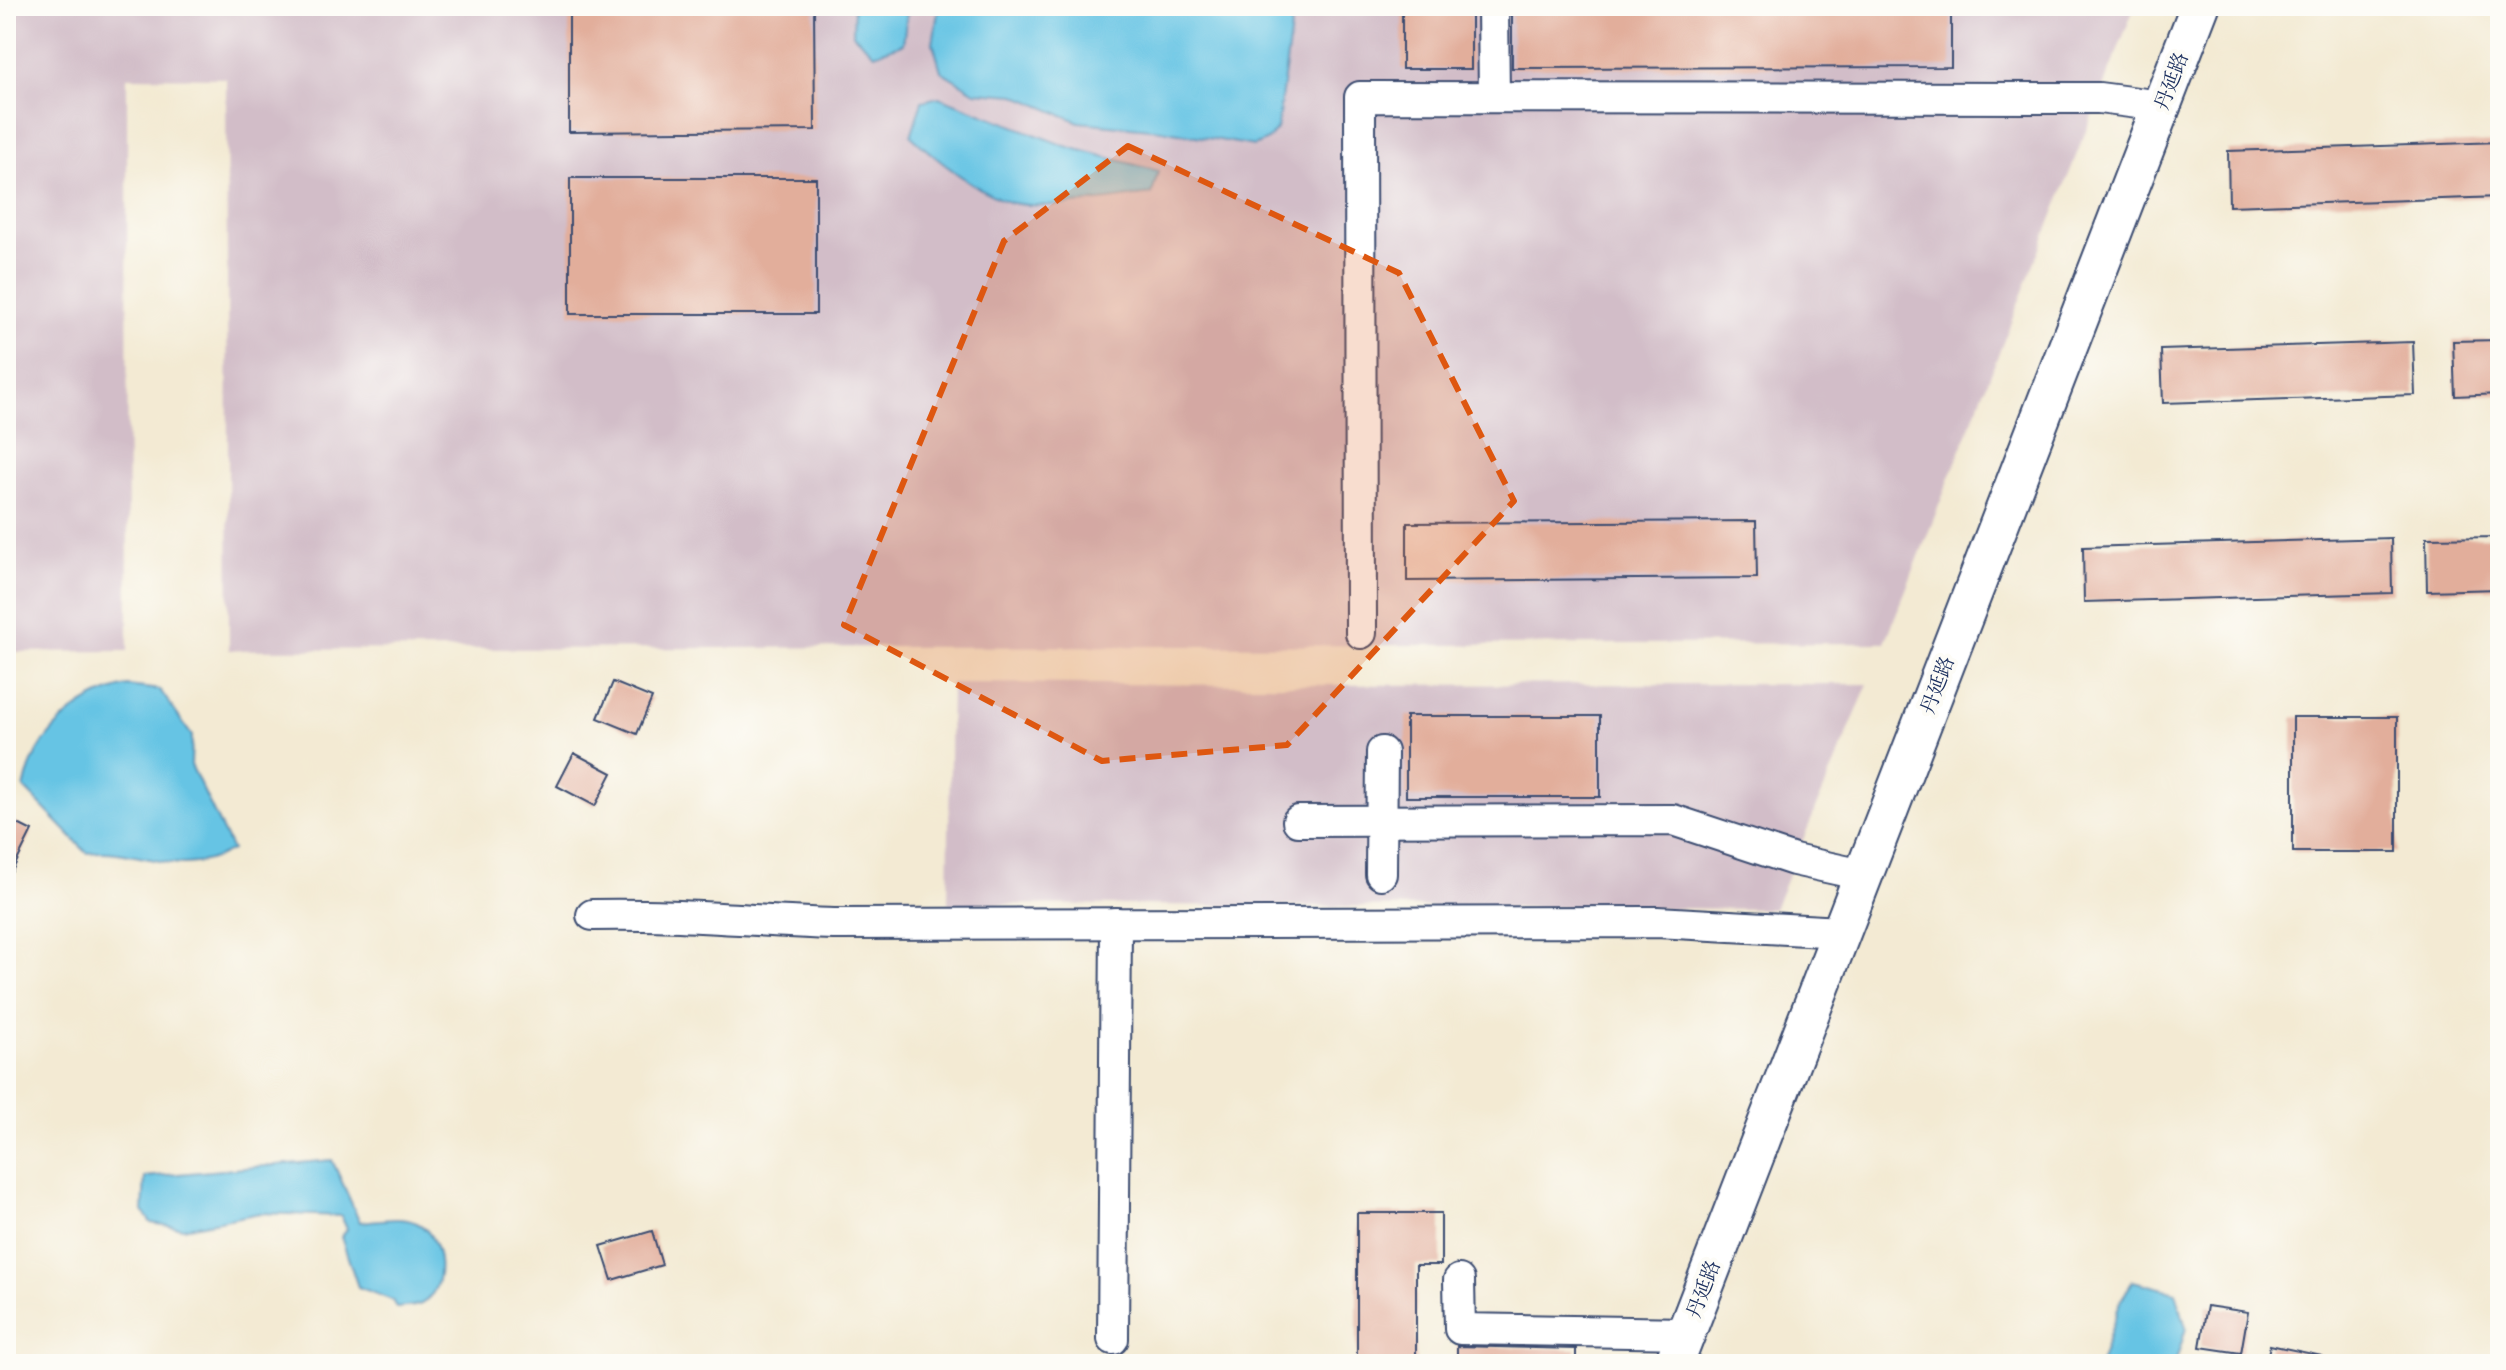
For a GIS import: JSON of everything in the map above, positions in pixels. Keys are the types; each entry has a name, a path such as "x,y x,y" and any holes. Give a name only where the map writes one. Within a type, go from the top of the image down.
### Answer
{"main road":[{"name":"丹延路","path":"1680,1348 2200,6"}],"street":[{"path":"1493,6 1494,97"},
{"path":"1361,633 1360,97 2099,98 2161,106"},
{"path":"1381,874 1382,752"},
{"path":"1298,821 1673,820 1794,860 1863,875"},
{"path":"592,915 646,913 708,920 834,924 1657,922 1841,932"},
{"path":"1113,1339 1116,923"},
{"path":"1459,1280 1460,1329 1680,1348"}],"highlighted area":[{"path":"1128,146 1399,273 1514,501 1287,745 1102,761 844,625 1004,241"}],"shaded area":[{"path":"6,6 2135,6 1885,643 229,650 226,78 127,77 128,651 6,652"},
{"path":"951,683 1868,684 1774,909 948,904"}],"water":[{"path":"854,6 908,6 903,44 874,54 853,34"},
{"path":"939,6 1294,6 1277,129 1268,140 1254,146 1161,130 1079,122 1015,95 975,92 941,71 933,43"},
{"path":"939,97 1065,146 1158,171 1152,194 1040,206 1023,205 997,197 957,174 911,136 922,101"},
{"path":"128,686 160,690 192,736 191,765 232,850 211,859 175,864 126,854 87,853 24,788 37,752 61,722 92,699"},
{"path":"332,1160 360,1222 410,1221 426,1230 433,1239 439,1275 430,1297 421,1304 396,1308 392,1300 358,1287 341,1237 347,1229 341,1216 260,1213 183,1228 151,1223 143,1211 145,1177"},
{"path":"2133,1281 2176,1292 2186,1328 2175,1364 2100,1364 2121,1300"}],"building":[{"path":"569,6 814,6 815,130 569,132"},
{"path":"1402,6 1471,6 1471,69 1402,69"},
{"path":"1512,6 1951,6 1951,67 1512,68"},
{"path":"2500,142 2500,197 2229,206 2228,151"},
{"path":"570,178 816,178 816,314 570,314"},
{"path":"2500,340 2500,394 2455,396 2453,341"},
{"path":"2413,342 2415,395 2163,403 2161,350"},
{"path":"1756,521 1757,578 1407,581 1407,523"},
{"path":"2500,537 2500,589 2427,591 2426,538"},
{"path":"2391,538 2392,593 2084,602 2083,547"},
{"path":"613,682 652,698 637,734 598,718"},
{"path":"1406,716 1600,716 1600,797 1406,797"},
{"path":"2293,717 2397,717 2397,852 2293,852"},
{"path":"574,753 612,773 595,806 557,786"},
{"path":"6,818 32,831 6,883"},
{"path":"1357,1213 1441,1213 1441,1265 1416,1265 1416,1364 1357,1364"},
{"path":"652,1231 662,1265 612,1280 601,1246"},
{"path":"2207,1306 2248,1312 2241,1353 2200,1347"},
{"path":"2270,1345 2322,1356 2321,1364 2266,1364"},
{"path":"1457,1346 1576,1349 1576,1364 1457,1364"}]}
